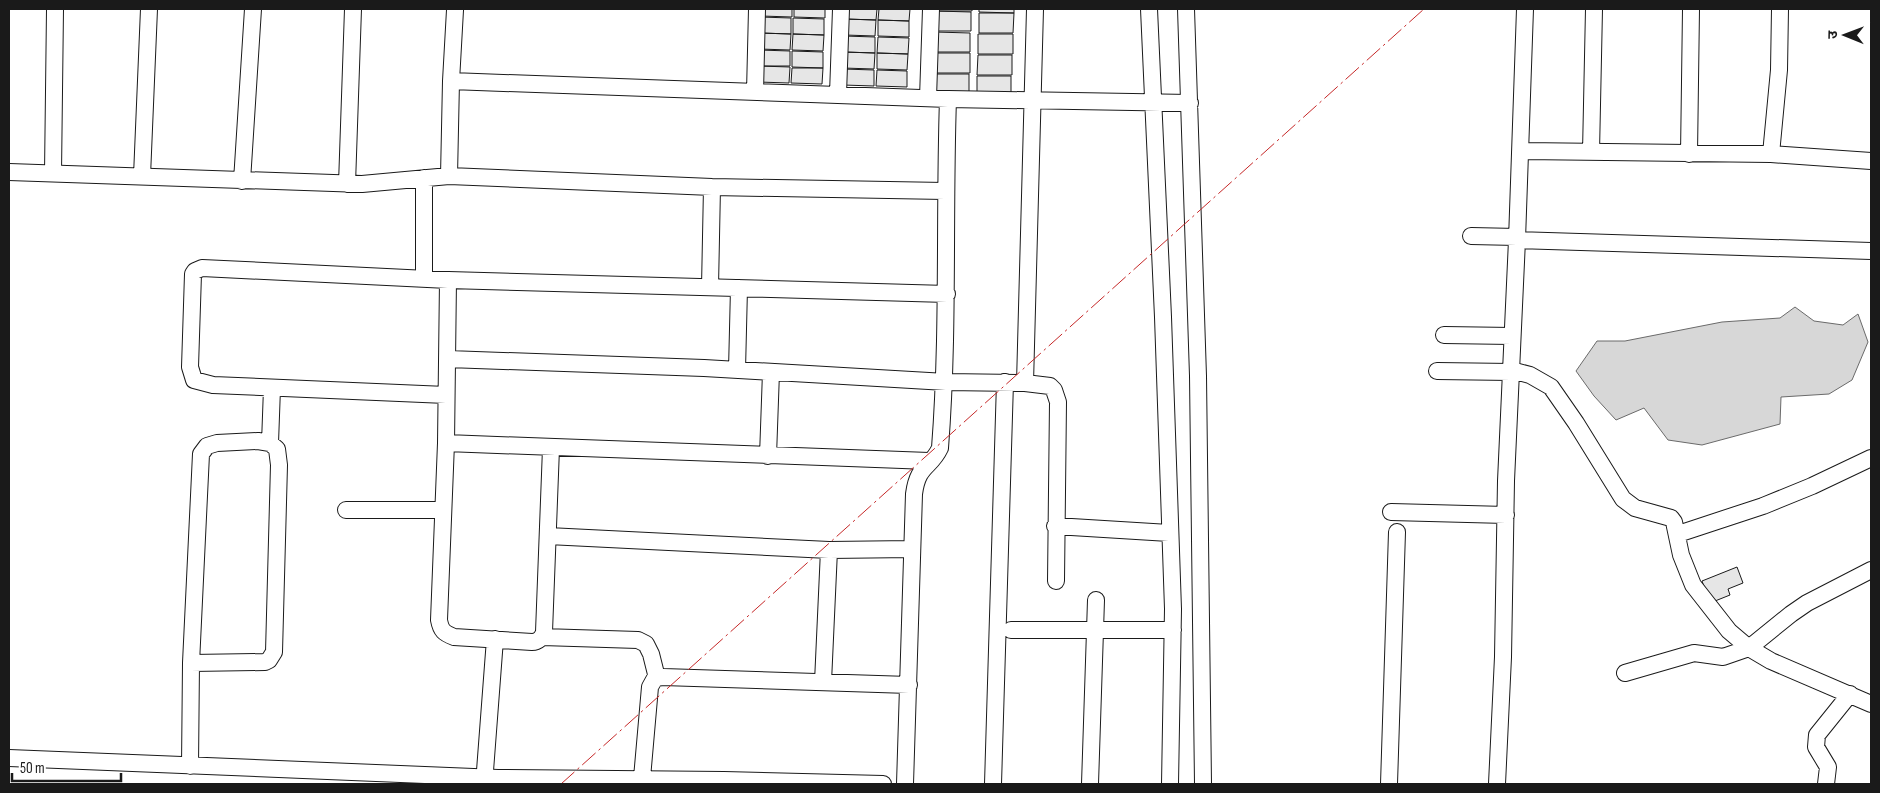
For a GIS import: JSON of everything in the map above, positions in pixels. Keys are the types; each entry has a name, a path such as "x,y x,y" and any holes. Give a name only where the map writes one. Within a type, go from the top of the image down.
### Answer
{"street":[{"path":"53,173 55,9"},
{"path":"142,176 149,9"},
{"path":"242,181 253,9"},
{"path":"347,184 353,9"},
{"path":"755,92 757,9"},
{"path":"838,94 841,9"},
{"path":"928,98 930,9"},
{"path":"1025,383 1035,9"},
{"path":"1149,9 1163,317 1173,630 1170,784"},
{"path":"1186,9 1198,376 1203,784"},
{"path":"1497,784 1503,657 1510,371 1517,239 1525,9"},
{"path":"1591,152 1594,9"},
{"path":"1689,154 1691,9"},
{"path":"1771,154 1779,70 1780,9"},
{"path":"449,176 455,10"},
{"path":"451,81 948,99 1190,103"},
{"path":"905,784 912,549 916,483 922,469 935,457 940,448 946,382 945,191 948,99"},
{"path":"1520,151 1771,154 1871,162"},
{"path":"9,172 347,184 449,176 712,186 945,191"},
{"path":"424,178 424,279"},
{"path":"710,287 712,186"},
{"path":"1471,236 1871,251"},
{"path":"446,395 213,385 194,380 190,368 193,274 202,268 448,280 946,294"},
{"path":"448,280 446,444 439,620 441,629 445,634 454,637 535,642 542,637 544,632 551,448"},
{"path":"737,370 739,288"},
{"path":"1444,335 1512,336"},
{"path":"448,359 737,370 946,382 1005,382 1050,386 1054,390 1058,402 1055,526 1056,581"},
{"path":"1437,371 1510,371 1530,375 1551,387 1576,422 1623,499 1636,508 1671,518 1676,526 1681,555 1693,585 1728,631 1749,648 1780,665 1871,704"},
{"path":"768,456 771,372"},
{"path":"993,784 1005,382"},
{"path":"270,443 272,388"},
{"path":"190,766 191,663 201,454 207,446 217,443 258,441 270,443 277,449 280,465 272,657 265,662 191,663"},
{"path":"446,444 929,461"},
{"path":"1678,534 1763,506 1812,486 1871,458"},
{"path":"346,510 443,510"},
{"path":"1391,512 1506,515"},
{"path":"1055,526 1170,533"},
{"path":"1389,784 1397,532"},
{"path":"548,536 829,550 912,549"},
{"path":"823,682 829,550"},
{"path":"1625,673 1694,654 1723,657 1749,648 1791,614 1871,570"},
{"path":"1090,784 1096,600"},
{"path":"1010,630 1173,630"},
{"path":"542,637 638,640 646,644 651,654 657,678"},
{"path":"491,781 495,639"},
{"path":"657,678 909,685"},
{"path":"642,778 650,687 657,678"},
{"path":"1826,784 1828,767 1816,747 1817,735 1850,694"},
{"path":"9,758 491,781 642,778 658,782 883,784"}],"shaded area":[{"path":"1795,307 1814,321 1843,325 1858,314 1868,342 1852,380 1829,394 1781,397 1780,424 1702,445 1668,440 1644,408 1616,420 1594,396 1576,371 1597,341 1625,341 1722,322 1780,318"}],"building":[{"path":"761,9 792,9 792,17 761,16"},
{"path":"794,9 825,9 825,18 794,17"},
{"path":"845,9 877,9 876,20 845,19"},
{"path":"879,9 910,9 909,21 878,20"},
{"path":"937,9 972,9 972,11 937,11"},
{"path":"979,9 1014,9 1014,13 979,12"},
{"path":"936,11 971,12 971,31 936,31"},
{"path":"979,13 1014,13 1013,33 979,33"},
{"path":"760,17 791,18 791,34 760,33"},
{"path":"793,18 824,19 824,35 793,34"},
{"path":"845,19 876,20 875,36 845,35"},
{"path":"878,20 909,21 909,37 878,36"},
{"path":"935,32 970,33 970,52 935,52"},
{"path":"760,33 791,34 790,50 759,49"},
{"path":"793,34 824,35 823,51 792,50"},
{"path":"978,34 1013,34 1013,54 978,54"},
{"path":"844,36 875,37 875,53 844,52"},
{"path":"878,37 909,38 908,54 877,53"},
{"path":"759,50 790,51 790,66 759,66"},
{"path":"792,51 823,52 823,68 792,67"},
{"path":"844,52 875,53 874,69 843,68"},
{"path":"877,53 908,54 907,70 877,69"},
{"path":"936,53 970,53 970,73 935,73"},
{"path":"978,55 1012,55 1012,75 977,75"},
{"path":"759,66 790,67 789,83 758,82"},
{"path":"792,68 823,68 822,84 791,83"},
{"path":"843,69 874,70 874,86 843,85"},
{"path":"877,70 907,71 907,87 876,86"},
{"path":"935,74 969,74 969,94 935,94"},
{"path":"977,76 1011,76 1011,96 977,95"},
{"path":"1737,567 1743,583 1728,589 1730,595 1710,603 1702,581"}],"power":[{"path":"561,784 1424,9"}]}
